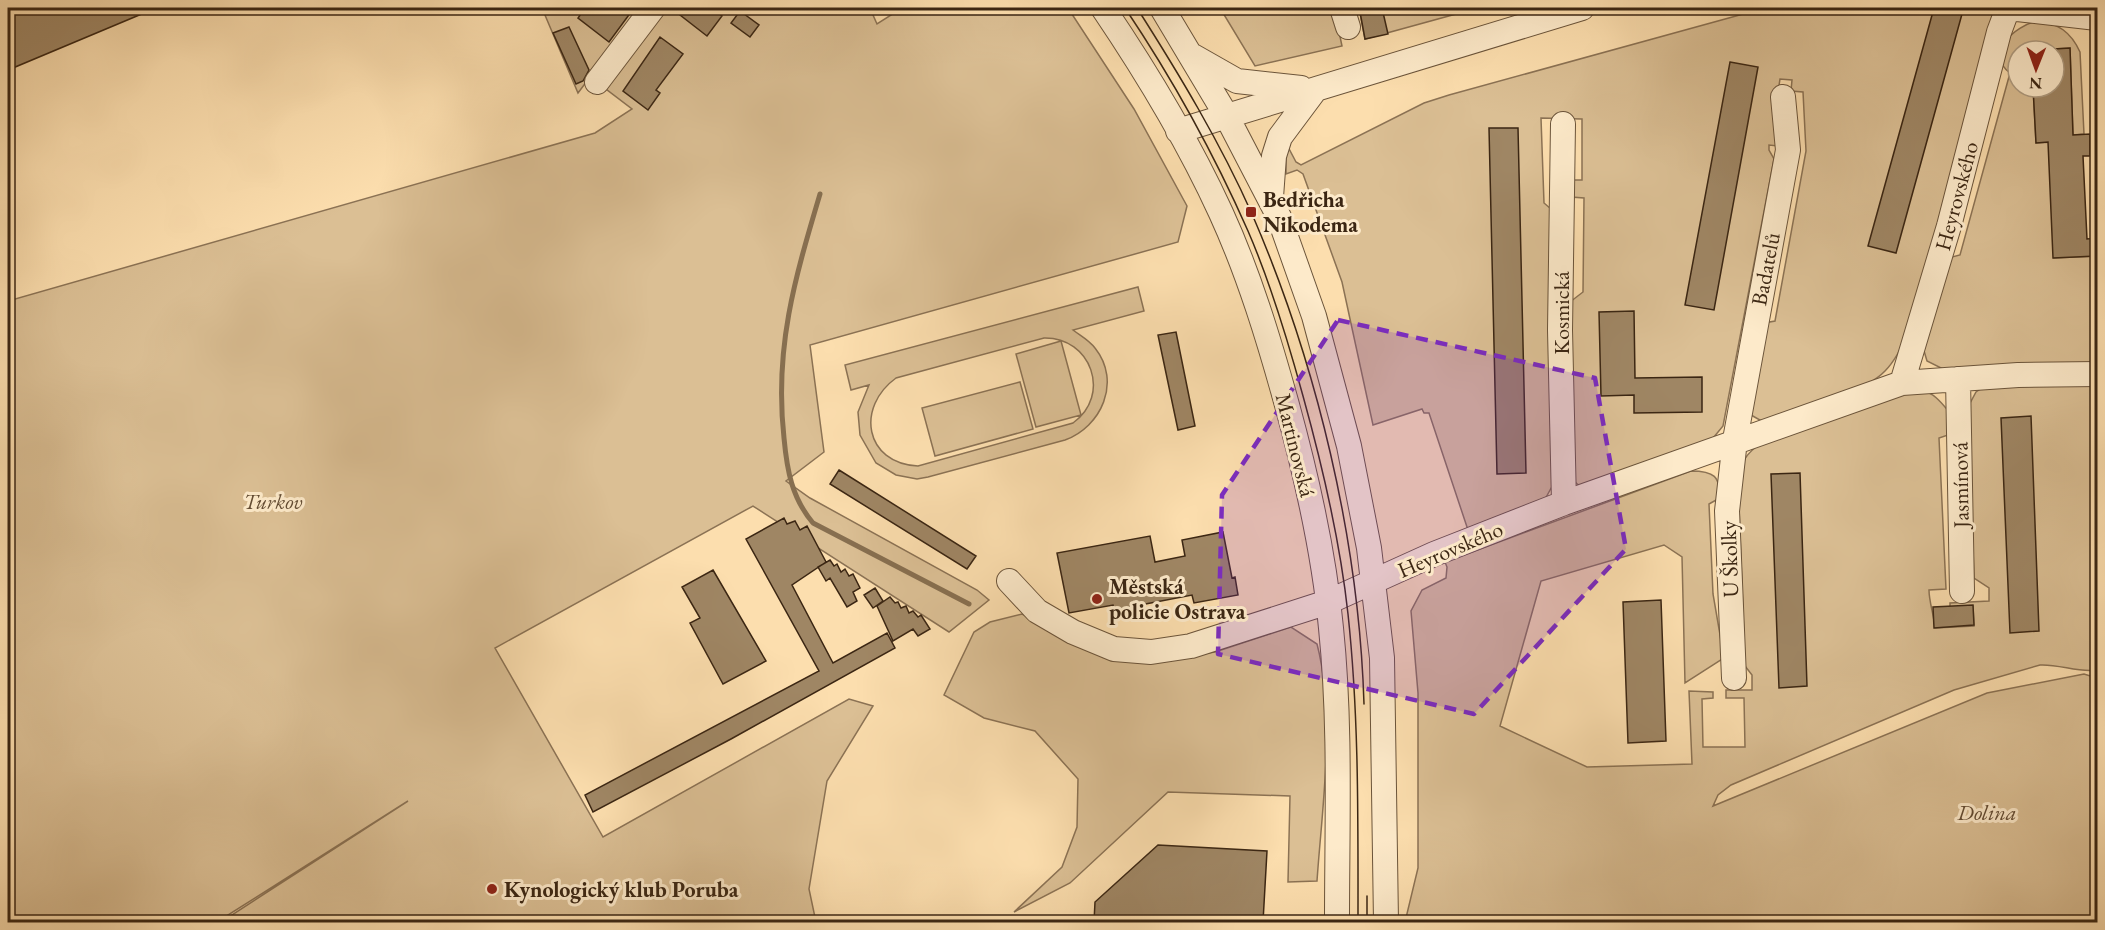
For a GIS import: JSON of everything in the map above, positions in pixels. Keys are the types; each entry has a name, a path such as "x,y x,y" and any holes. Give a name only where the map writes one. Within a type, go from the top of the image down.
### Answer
{"street":[{"path":"597,82 652,8"},
{"name":"Martinovská","path":"1103,8 1135,56 1178,131 1230,234 1265,330 1307,485 1328,602 1336,692 1337,922"},
{"path":"1162,8 1192,55 1271,199 1298,266 1322,343 1355,472 1374,581 1384,694 1386,922"},
{"path":"1178,131 1582,8"},
{"name":"Heyrovského","path":"1902,383 1949,225 1999,32 2008,8 2097,18 2097,20"},
{"path":"1192,55 1237,81 1315,90"},
{"path":"1271,199 1274,156 1280,137 1315,90"},
{"name":"Badatelů","path":"1735,440 1788,150 1783,97"},
{"name":"Kosmická","path":"1563,124 1560,330 1564,502"},
{"name":"Heyrovského","path":"1009,581 1037,611 1073,632 1114,649 1151,652 1191,646 1328,602 1457,545 1564,502 1902,383 2097,374"},
{"name":"Jasmínová","path":"1958,379 1962,591"},
{"name":"U Školky","path":"1734,678 1727,511 1735,440"}],"highlighted area":[{"path":"1338,320 1595,378 1626,549 1474,714 1218,654 1222,495"}],"green space":[{"path":"542,8 642,8 578,93"},
{"name":"Turkov","path":"662,8 885,8 873,15 877,24 902,8 1068,8 1134,109 1187,206 1178,242 810,345 824,452 786,481 810,498 977,590 989,600 949,632 753,506 495,648 603,837 849,699 873,706 827,781 809,889 816,922 221,922 408,801 217,922 8,922 8,301 595,133 632,109 602,86"},
{"path":"1220,8 1334,8 1342,46 1255,66"},
{"path":"1359,8 1478,8 1365,39"},
{"path":"1765,8 1995,8 1909,331 1899,352 1885,371 1846,395 1765,423 1751,415 1764,323 1775,321 1806,151 1803,92 1791,91 1792,80 1780,79 1775,111 1778,146 1769,145 1774,159 1723,426 1709,443 1581,487 1575,482 1570,302 1583,292 1584,198 1571,197 1572,180 1582,180 1582,119 1541,118 1544,203 1551,209 1555,481 1544,501 1468,530 1429,413 1424,413 1422,409 1373,425 1342,282 1303,174 1297,170 1286,174 1286,143 1296,162 1301,165 1424,103"},
{"path":"2037,21 2057,26 2068,34 2080,52 2084,134 2073,135 2070,48 2066,48 2066,39 2008,39 2028,24"},
{"path":"2006,41 2006,68 2000,57 2001,49"},
{"path":"2006,88 2006,99 2034,99 2036,143 2073,141 2054,258 2097,256 2097,365 1945,370 1927,361 1922,344 1948,258 1960,255"},
{"path":"1138,287 1144,311 1073,330 1095,348 1103,361 1107,375 1104,402 1089,425 1078,434 1065,440 917,479 896,475 876,463 860,435 858,412 869,385 851,390 845,365","holes":["1044,338 1060,340 1074,347 1084,357 1091,370 1092,398 1085,411 1073,423 918,466 900,463 886,455 877,444 872,432 871,418 875,404 883,390 896,378"]},
{"path":"1061,341 1081,415 1036,427 1016,354"},
{"name":"Dolina","path":"2097,380 2097,670 2040,665 1954,690 1731,785 1718,795 1713,806 1987,693 2084,674 2097,678 2097,922 1405,922 1418,868 1418,693 1411,611 1422,590 1446,578 1445,562 1691,471 1705,472 1714,476 1719,485 1719,491 1718,499 1709,504 1713,594 1724,658 1685,683 1682,557 1664,545 1541,581 1500,726 1587,767 1692,764 1689,691 1713,692 1713,698 1702,699 1703,747 1745,747 1744,698 1726,698 1726,690 1752,690 1752,675 1745,666 1738,480 1742,463 1752,450 1761,443 1791,430 1893,397 1923,391 1935,397 1951,414 1948,435 1939,438 1946,589 1929,590 1930,599 1935,628 1974,626 1973,606 1950,607 1950,603 1989,601 1989,588 1974,578 1968,407 1976,392 1985,386"},
{"path":"1020,382 1033,429 935,456 922,408"},
{"path":"1022,614 1042,624 1147,662 1215,652 1291,627 1317,644 1323,672 1327,732 1317,881 1288,882 1290,796 1168,792 1070,883 1014,912 1062,867 1077,827 1078,779 1035,731 984,718 944,695 974,632 990,622"}],"building":[{"path":"8,8 156,8 8,70"},
{"path":"585,8 634,8 609,42 578,18"},
{"path":"671,8 711,8 722,16 707,36"},
{"path":"1382,8 1388,34 1365,39 1360,12"},
{"path":"1934,8 1962,14 1896,253 1868,246"},
{"path":"740,11 759,25 750,37 731,23"},
{"path":"569,27 589,70 583,81 576,84 553,33"},
{"path":"660,37 683,54 656,90 660,93 648,110 623,91"},
{"path":"2066,48 2070,48 2073,135 2090,134 2090,156 2083,156 2087,239 2097,238 2097,256 2053,258 2048,142 2036,143 2034,99 2066,99"},
{"path":"1730,62 1758,67 1714,310 1685,305"},
{"path":"1489,128 1518,128 1526,473 1497,474"},
{"path":"1634,311 1635,378 1702,377 1702,412 1634,413 1634,395 1601,396 1599,312"},
{"path":"1176,332 1195,426 1178,430 1158,335"},
{"path":"2031,416 2039,631 2010,633 2001,418"},
{"path":"839,470 976,556 967,569 830,484"},
{"path":"1800,473 1807,686 1779,688 1771,474"},
{"path":"784,518 787,524 795,521 800,530 807,526 826,562 792,585 833,663 887,633 895,648 593,812 585,795 819,671 746,539"},
{"path":"1223,532 1232,578 1235,577 1238,595 1194,603 1192,595 1114,610 1113,605 1069,613 1057,553 1150,536 1155,562 1185,556 1182,540"},
{"path":"830,560 834,566 837,564 841,572 845,569 849,576 853,574 860,588 853,592 857,601 847,607 830,578 826,581 818,567"},
{"path":"713,570 766,661 723,684 690,623 700,618 682,587"},
{"path":"875,588 883,601 873,608 864,595"},
{"path":"890,597 895,603 898,602 901,608 906,606 909,613 913,611 918,617 921,615 930,629 918,636 913,629 893,641 877,606"},
{"path":"1661,600 1666,741 1628,743 1623,602"},
{"path":"1973,605 1974,625 1934,628 1933,607"},
{"path":"1158,845 1267,851 1263,922 1094,922 1095,902"}],"waterway":[{"path":"820,194 802,255 784,343 782,405 785,450 795,494 813,523 969,604"}],"tram line":[{"path":"1125,8 1191,117 1248,231 1278,313 1317,450 1340,559 1352,652 1357,768 1358,922"},
{"path":"1137,8 1198,109 1240,187 1275,271 1296,331 1315,392 1344,516 1354,579 1364,704"},
{"path":"1367,896 1367,922"}],"place":[{"name":"Bedřicha Nikodema","path":"1251,212"},
{"name":"Městská policie Ostrava","path":"1097,599"},
{"name":"Kynologický klub Poruba","path":"492,889"}]}
